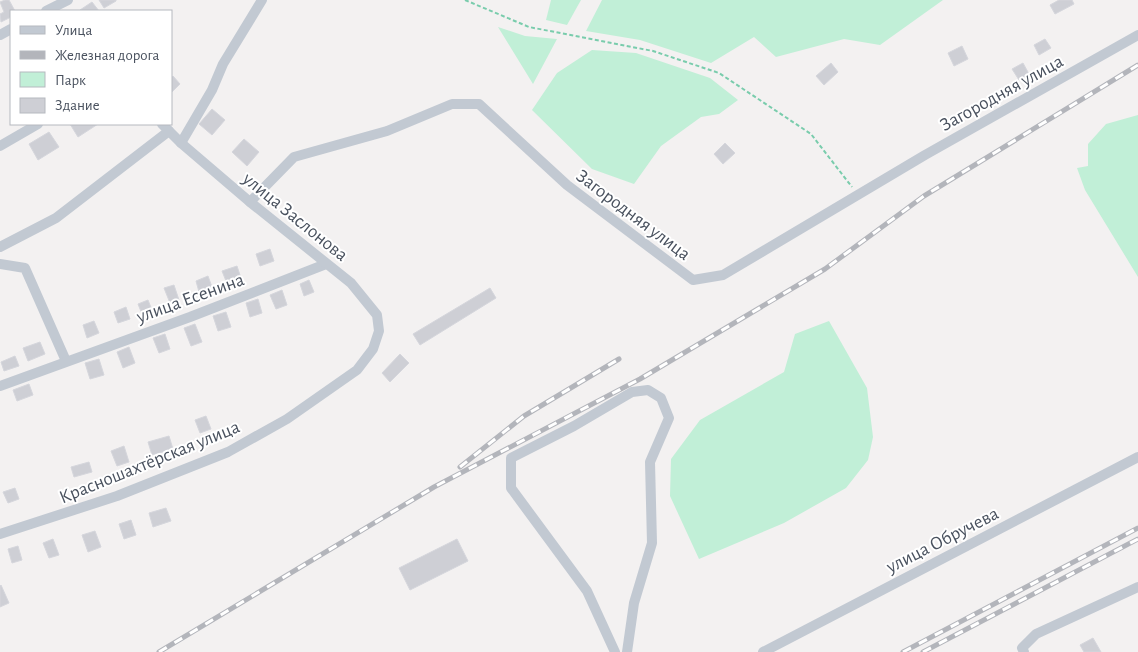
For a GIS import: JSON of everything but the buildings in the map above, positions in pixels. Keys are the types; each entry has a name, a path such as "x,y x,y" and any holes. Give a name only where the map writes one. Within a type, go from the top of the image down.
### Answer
{"street":[{"path":"181,143 212,90 223,64 262,0"},
{"path":"48,10 62,4"},
{"name":"Загородняя улица","path":"250,202 294,157 387,131 452,104 479,104 567,185 693,280 723,275 858,194 1138,35"},
{"path":"0,146 36,125"},
{"path":"0,246 56,218 166,128"},
{"name":"улица Заслонова","path":"166,128 250,202 351,283 377,314 379,331 373,349"},
{"path":"0,264 25,268 66,361"},
{"name":"улица Есенина","path":"0,386 190,317 326,264"},
{"name":"Красношахтёрская улица","path":"0,534 118,496 228,452 287,419 357,370 373,349"},
{"path":"614,652 587,591 511,488 511,458 574,426 632,392 648,390 661,398 669,418 650,462 652,543 634,603 627,652"},
{"name":"улица Обручева","path":"763,652 1138,457"},
{"path":"1024,652 1022,648 1036,634 1138,588"}],"path":[{"path":"464,0 529,27 653,51 719,73 811,134 858,194"}],"green space":[{"path":"551,0 581,0 567,25 546,20"},
{"path":"602,0 943,0 880,45 844,39 776,57 754,37 711,63 640,40 586,31"},
{"path":"498,27 525,36 557,39 533,84"},
{"path":"592,50 636,53 710,78 738,100 719,114 701,117 661,146 634,184 592,169 532,110 557,73"},
{"path":"1138,115 1138,277 1085,190 1077,168 1088,166 1088,144 1106,124"},
{"path":"829,321 867,388 873,437 868,460 846,488 784,523 699,559 670,496 671,459 700,420 784,372 795,334"}],"railway":[{"path":"159,652 434,487 640,379 825,269 924,196 1138,65"},
{"path":"460,467 524,416 619,359"},
{"path":"903,652 1138,528"},
{"path":"923,652 1138,539"}]}
